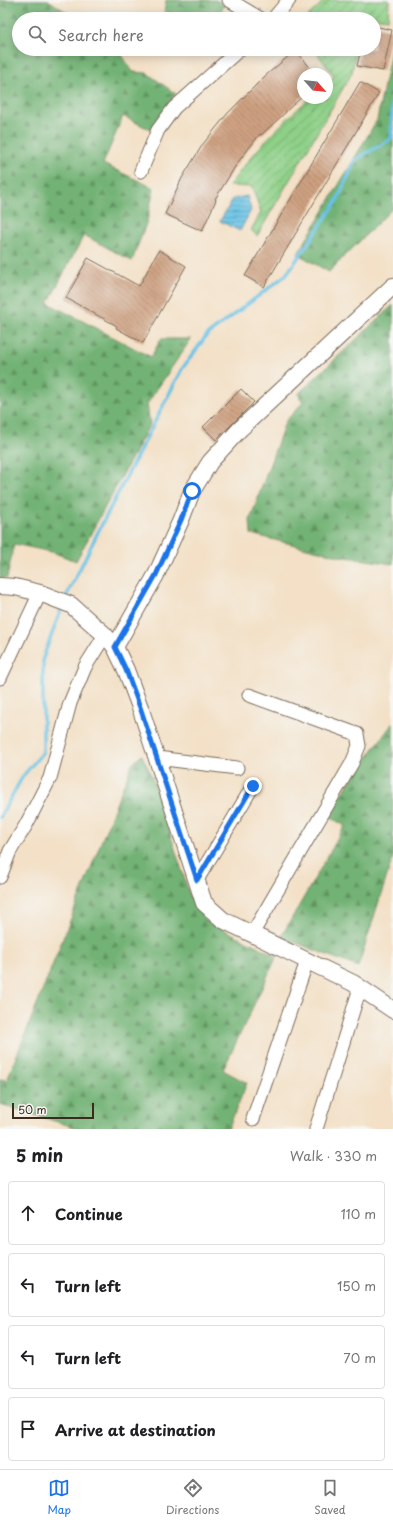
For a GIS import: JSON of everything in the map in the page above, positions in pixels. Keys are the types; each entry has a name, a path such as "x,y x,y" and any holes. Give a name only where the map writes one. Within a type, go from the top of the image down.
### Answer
{"street":[{"path":"229,0 249,12"},
{"path":"279,12 289,0"},
{"path":"141,171 158,130 174,108 232,56"},
{"path":"0,877 10,851 26,825 50,778 59,739 73,696 85,667 110,641 156,575 181,520 192,491 210,462 239,430 393,286"},
{"path":"0,586 15,586 40,593 71,606 110,641 126,670 204,903 223,920 353,983 393,1010"},
{"path":"0,678 40,593"},
{"path":"249,695 357,734 359,746 352,763 252,934"},
{"path":"156,758 237,768"},
{"path":"197,880 253,786"},
{"path":"253,1119 308,961"},
{"path":"316,1129 360,988"}],"green space":[{"path":"0,0 48,0 66,12 12,12 12,56 123,56 133,72 147,73 176,94 151,130 123,116 103,164 154,188 147,221 132,261 84,235 48,303 151,357 161,339 191,339 147,404 150,424 76,561 52,552 14,544 7,578 0,578"},
{"path":"166,0 216,0 224,5 220,12 164,12"},
{"path":"325,0 389,0 388,19 381,18 381,12 312,12"},
{"path":"393,40 393,208 329,272 298,254 377,120"},
{"path":"319,56 355,56 352,73 257,236 251,230 261,212 252,187 229,186 257,150 303,104 333,104 333,68 328,68"},
{"path":"393,305 393,564 339,556 251,534 250,520 285,422 303,402 298,394"},
{"path":"393,723 393,857 358,967 281,937 345,826 327,815 362,764"},
{"path":"142,755 152,777 190,896 206,921 277,956 223,1070 247,1083 228,1129 80,1129 0,1104 0,1079 7,1080 132,764"}],"water":[{"path":"247,196 251,210 240,231 220,221 233,199"}],"building":[{"path":"381,28 392,30 383,71 357,66 359,56 381,56"},
{"path":"289,56 301,56 310,68 297,68 297,101 261,135 260,134 238,162 215,199 216,200 202,231 165,214 182,178 203,144 228,113 265,76"},
{"path":"360,82 379,93 264,287 245,276"},
{"path":"159,250 186,266 143,343 116,328 117,326 66,298 88,258 139,286"},
{"path":"241,389 254,402 216,440 203,427"}],"waterway":[{"path":"65,599 182,369 207,335 286,275 336,203 355,160 391,139 393,78"},
{"path":"0,817 23,776 43,752 43,658 62,607"}],"route":[{"path":"192,491 181,520 156,575 115,647 126,670 141,710 197,880 253,786"}]}
